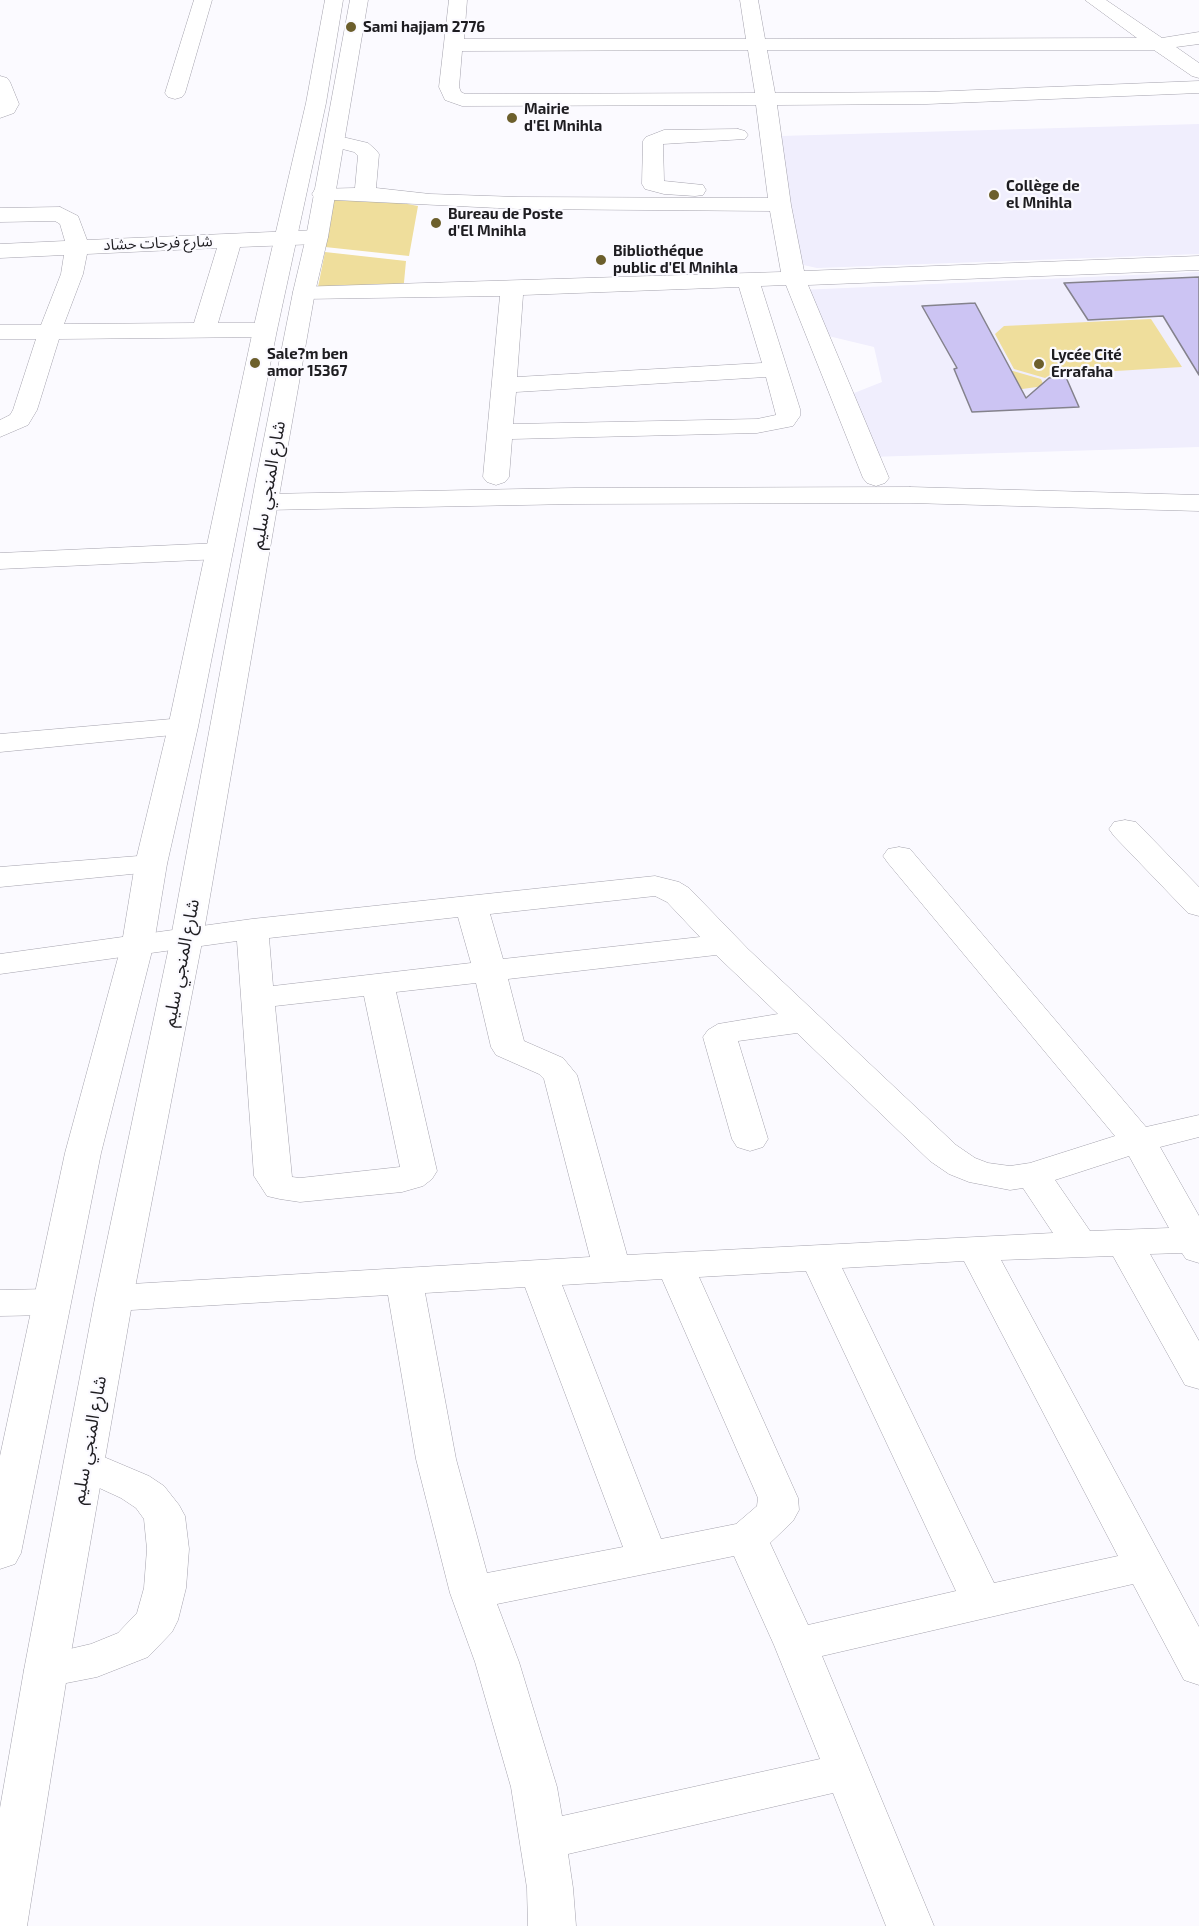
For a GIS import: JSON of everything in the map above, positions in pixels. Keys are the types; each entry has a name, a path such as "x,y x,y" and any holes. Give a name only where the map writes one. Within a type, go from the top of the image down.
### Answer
{"street":[{"path":"175,93 203,0"},
{"name":"شارع المنجي سليم","path":"3,1926 46,1670 114,1298 187,937 304,292 301,237 316,103 334,0"},
{"name":"شارع المنجي سليم","path":"0,1553 50,1302 83,1153 138,943 151,864 183,727 265,330 301,237 323,194 359,0"},
{"path":"458,0 452,45 450,91 452,96 462,100 766,100 1022,96 1199,87"},
{"path":"749,0 779,197 794,278 876,478"},
{"path":"1094,0 1199,72"},
{"path":"452,45 1161,44 1199,38"},
{"path":"0,82 9,104 7,109 0,112"},
{"path":"738,135 664,136 653,141 653,184 681,190 779,197"},
{"path":"334,141 361,147 369,154 365,193"},
{"path":"323,194 365,193 464,202 779,197"},
{"path":"0,215 60,214 70,221 77,246 72,274 50,331 25,410 18,420 0,429"},
{"name":"شارع فرحات حشاد","path":"0,251 301,237"},
{"path":"204,330 231,240"},
{"path":"304,292 512,289 1199,263"},
{"path":"499,432 772,424 784,421 788,416 788,409 748,280"},
{"path":"496,477 512,289"},
{"path":"0,332 265,330"},
{"path":"503,385 776,369"},
{"path":"267,490 496,477 876,478 1071,489 1199,502"},
{"path":"267,490 574,496 910,495 1199,486"},
{"path":"0,561 219,551"},
{"path":"0,743 183,727"},
{"path":"1125,829 1199,906"},
{"path":"114,1298 976,1248 1197,1243 1138,1141 898,856"},
{"path":"0,877 151,864"},
{"path":"0,964 138,943 252,929 655,886 668,889 678,895 723,944 943,1153 962,1166 982,1174 1010,1178 1033,1175 1138,1141 1199,1126"},
{"path":"471,905 508,1047 551,1066 560,1075 612,1269"},
{"path":"252,929 272,1176 280,1187 300,1190 402,1180 416,1174 419,1167 378,984"},
{"path":"257,998 723,944"},
{"path":"750,1139 720,1037 730,1031 806,1022"},
{"path":"1033,1175 1080,1245"},
{"path":"1125,1243 1199,1375"},
{"path":"976,1248 1199,1668"},
{"path":"818,1257 982,1602"},
{"path":"471,1593 747,1538 772,1518 778,1510 778,1498 675,1265"},
{"path":"538,1273 648,1558"},
{"path":"404,1280 436,1459 471,1593 497,1662 534,1787 550,1888 552,1926"},
{"path":"0,1303 50,1302"},
{"path":"46,1670 97,1660 133,1645 157,1620 165,1588 168,1548 164,1516 150,1497 135,1487 85,1464"},
{"path":"747,1538 796,1645 910,1926"},
{"path":"796,1645 1144,1566"},
{"path":"543,1840 847,1771"}],"shaded area":[{"name":"Collège de el Mnihla","path":"1199,124 1199,254 817,268 799,264 780,136"},
{"path":"334,190 418,206 409,256 325,247"},
{"path":"325,252 406,261 403,293 318,287"},
{"name":"Lycée Cité Errafaha","path":"1199,272 1199,447 869,457 849,395 882,382 874,347 820,334 801,290"},
{"path":"1151,319 1182,367 1050,375 1045,378 1014,369 995,334 1004,326"},
{"path":"999,371 1013,371 1041,379 1044,386 1015,390"}],"building":[{"path":"1199,277 1199,375 1163,316 1088,320 1064,283"},
{"path":"975,303 1026,398 1049,378 1065,375 1079,407 972,412 954,369 957,368 922,306"}],"place":[{"name":"Sami hajjam 2776","path":"351,27"},
{"name":"Mairie d'El Mnihla","path":"512,118"},
{"name":"Collège de el Mnihla","path":"994,195"},
{"name":"Bureau de Poste d'El Mnihla","path":"436,223"},
{"name":"Bibliothéque public d'El Mnihla","path":"601,260"},
{"name":"Sale?m ben amor 15367","path":"255,363"},
{"name":"Lycée Cité Errafaha","path":"1039,364"}]}
